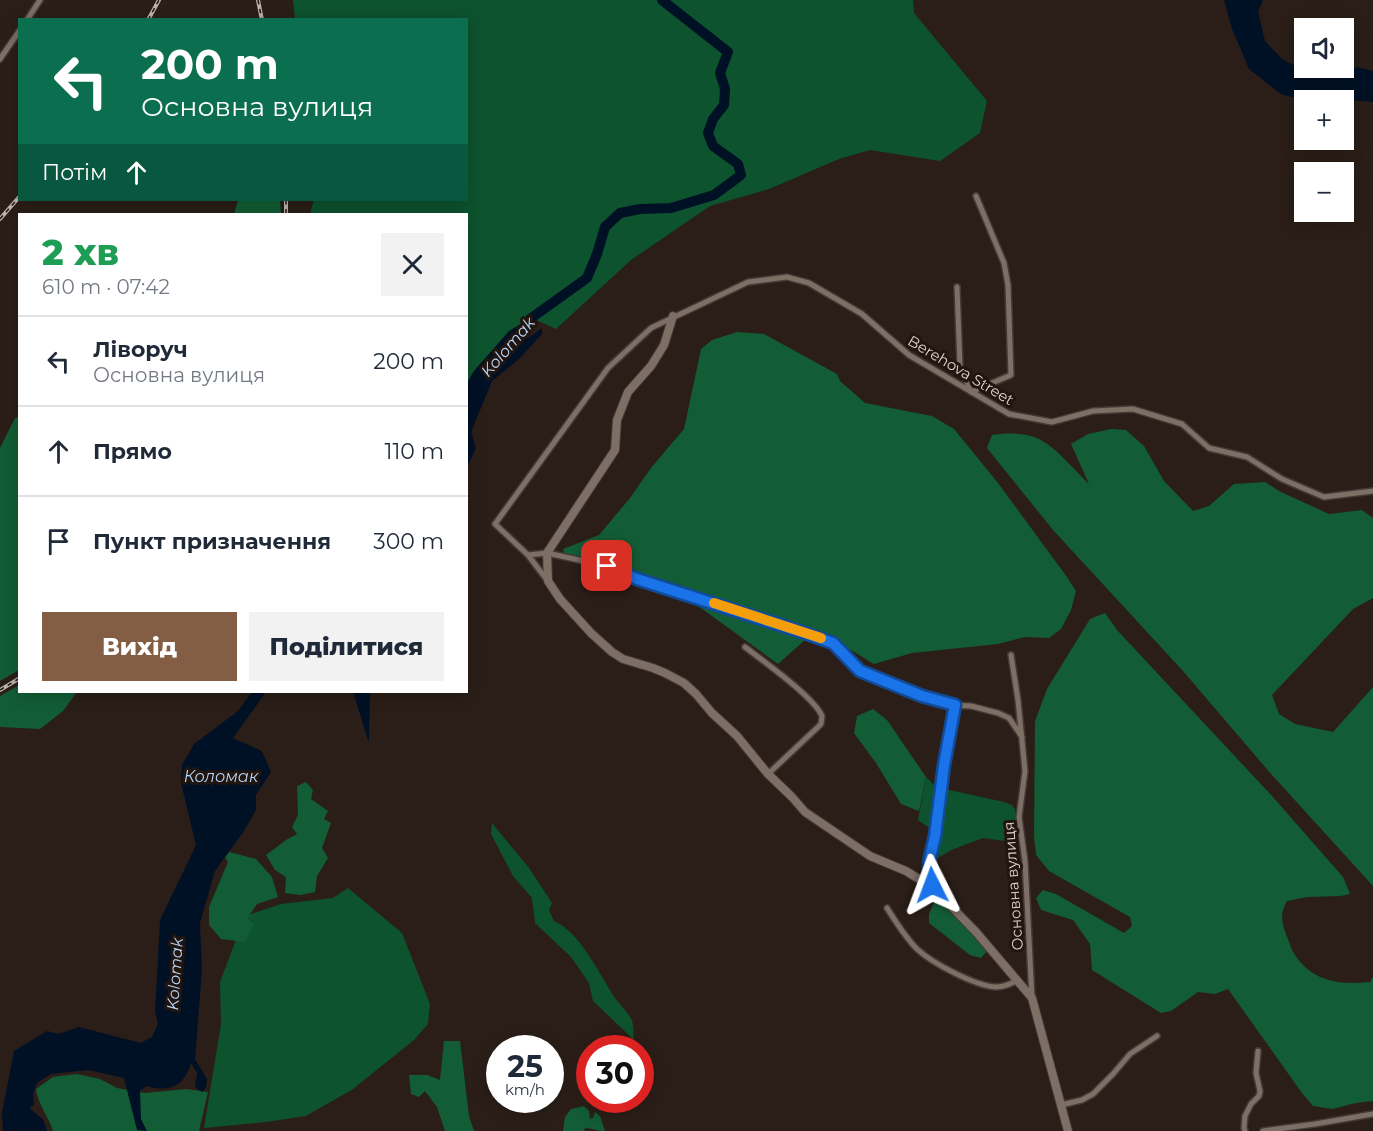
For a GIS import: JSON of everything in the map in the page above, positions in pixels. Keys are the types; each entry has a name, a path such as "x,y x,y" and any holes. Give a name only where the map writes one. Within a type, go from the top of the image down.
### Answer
{"street":[{"path":"28,18 40,0"},
{"path":"0,59 18,33"},
{"path":"957,287 960,366 971,392 1011,375 1008,285 1004,263 976,196"},
{"name":"Berehova Street","path":"528,555 495,524 608,368 651,328 673,316 748,282 787,277 809,284 862,314 909,355 1009,414 1052,422 1093,411 1133,409 1182,424 1209,448 1247,457 1282,479 1324,497 1373,491"},
{"path":"548,581 547,553 615,450 617,420 628,392 651,366 664,345 673,316"},
{"path":"528,555 547,553 607,566 637,579 833,643 860,671 922,696 998,713 1009,718 1022,737"},
{"path":"528,555 560,599 591,633 612,651 623,659 653,668 684,683 737,736 768,774 805,812 870,856 906,872 934,890 976,932 1032,998 1068,1131"},
{"path":"745,647 796,688 822,716 821,724 768,774"},
{"name":"Основна вулиця","path":"1011,655 1025,771 1019,817 1025,861 1032,998"},
{"path":"934,890 929,862 955,705"},
{"path":"887,908 909,941 945,968 967,979 989,986 1004,986 1018,980"},
{"path":"1061,1105 1082,1100 1093,1094 1130,1054 1157,1036"},
{"path":"1245,1131 1245,1116 1260,1091 1256,1072 1258,1051"},
{"path":"1263,1131 1373,1114"}],"green space":[{"path":"293,0 913,0 914,13 987,101 980,133 940,161 870,150 839,159 769,189 710,206 631,260 556,329 532,318 512,329 474,371 468,381 468,213 310,213 314,201 468,201 468,18 295,18"},
{"path":"238,201 280,201 281,213 234,213"},
{"path":"737,332 764,334 837,374 840,381 865,403 932,416 954,429 998,483 1076,591 1071,610 1061,629 1049,638 1025,637 998,644 912,653 874,664 814,632 778,664 694,603 683,586 612,564 567,561 563,549 599,535 684,429 701,349 712,340"},
{"path":"18,417 18,671 0,681 0,448 15,418"},
{"path":"1111,429 1126,430 1144,446 1164,481 1193,511 1209,506 1234,484 1265,482 1329,514 1362,510 1373,518 1373,598 1353,609 1272,695 1279,714 1295,724 1333,732 1373,687 1373,886 1272,775 1183,671 1053,530 987,448 992,435 1016,434 1034,437 1052,448 1089,484 1071,444 1088,434"},
{"path":"1105,613 1117,630 1272,796 1343,877 1350,894 1287,901 1282,919 1292,951 1310,971 1328,980 1348,983 1370,982 1373,977 1373,1101 1332,1109 1313,1106 1228,989 1215,994 1198,992 1171,1011 1161,1013 1092,970 1090,944 1073,920 1041,910 1036,898 1043,890 1056,894 1124,933 1132,926 1130,917 1049,871 1036,855 1034,836 1035,721 1047,689 1090,619"},
{"path":"18,686 18,693 76,693 63,711 40,729 0,727 0,696"},
{"path":"873,709 887,720 926,777 919,811 901,804 854,733 857,716"},
{"path":"926,777 939,787 934,831 918,820"},
{"path":"306,782 313,790 311,799 328,811 324,819 331,823 322,848 328,858 317,876 315,892 300,895 285,893 286,877 275,870 266,855 297,834 292,827 298,815 297,786"},
{"path":"945,789 1012,805 1015,809 1019,843 983,838 951,850 938,858"},
{"path":"492,823 529,868 552,903 549,910 554,921 564,927 581,944 615,998 629,1015 633,1023 634,1035 629,1035 593,1001 589,983 571,957 535,923 532,898 513,876 491,834"},
{"path":"229,852 256,859 272,877 278,897 257,904 247,919 254,924 245,942 221,939 209,925 209,907 228,862 225,857"},
{"path":"348,888 402,933 430,1004 428,1024 414,1040 353,1089 306,1116 204,1128 221,1024 220,982 245,916 281,904 333,898"},
{"path":"936,898 962,922 987,951 981,958 970,955 929,923 929,914"},
{"path":"444,1041 460,1041 469,1116 474,1131 445,1131 437,1107 425,1091 419,1097 411,1094 409,1075 427,1075 440,1080"},
{"path":"77,1074 100,1079 117,1088 145,1093 186,1089 208,1092 199,1131 53,1131 36,1089 53,1077"},
{"path":"576,1108 576,1113 589,1113 590,1119 596,1113 600,1116 605,1131 585,1128 584,1131 563,1131 565,1117 571,1109"}],"water":[{"path":"1224,0 1263,0 1258,12 1265,41 1282,59 1294,65 1294,78 1354,78 1354,68 1357,67 1373,71 1373,90 1370,97 1354,95 1354,90 1294,90 1294,98 1281,94 1249,69 1232,29"},
{"path":"532,318 528,338 542,328 542,334 519,359 492,381 471,432 476,448 468,465 468,381 474,371 509,331"},
{"name":"Коломак","path":"251,693 265,693 233,738 262,751 271,772 256,795 256,810 215,871 200,923 202,969 195,1059 207,1079 206,1088 202,1092 195,1087 197,1073 191,1063 185,1077 175,1086 163,1089 147,1086 140,1091 141,1119 147,1131 137,1130 124,1078 88,1070 51,1074 37,1083 33,1094 34,1105 29,1108 43,1119 47,1131 3,1131 2,1113 14,1051 47,1031 58,1034 79,1027 141,1043 152,1037 158,1024 155,1012 160,920 196,845 181,783 182,765 194,744 238,711"},
{"path":"353,693 370,693 369,743"}],"waterway":[{"name":"Kolomak","path":"524,327 530,319 587,278 605,227 620,213 640,209 671,208 714,195 741,175 738,164 713,146 708,133 713,119 724,105 725,89 720,73 728,52 662,0"},
{"name":"Kolomak","path":"1354,95 1373,97"}],"railway":[{"path":"149,18 159,0"},
{"path":"258,0 262,18"},
{"path":"0,219 18,198"},
{"path":"286,201 286,213"},
{"path":"0,690 18,679"}],"slow traffic":[{"path":"714,603 821,638"}],"route":[{"path":"607,566 637,579 833,643 860,671 922,696 955,705 929,862 932,885"}]}
